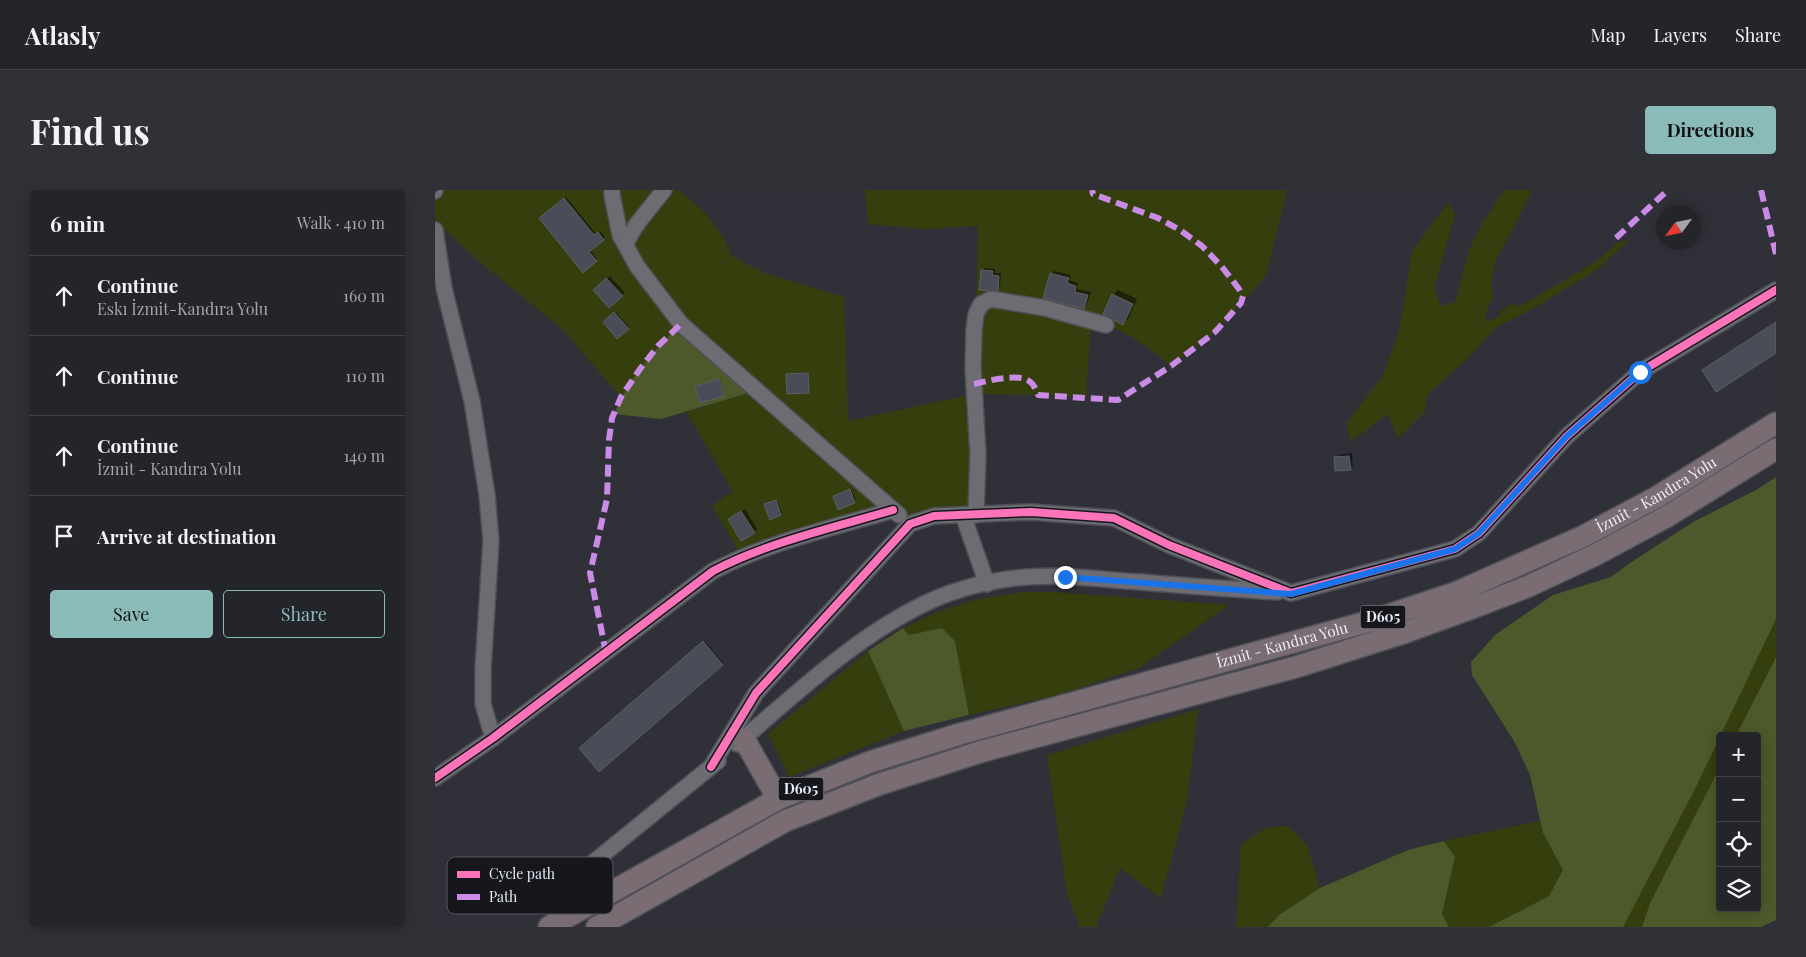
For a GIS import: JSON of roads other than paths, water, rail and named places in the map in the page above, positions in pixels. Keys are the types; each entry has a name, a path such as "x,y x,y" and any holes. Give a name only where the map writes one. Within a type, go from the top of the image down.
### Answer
{"highway":[{"name":"İzmit - Kandıra Yolu","path":"777,799 871,762 960,734 1374,620 1455,593 1582,537 1657,497 1776,423"},
{"path":"597,927 785,821 880,784 983,751 1296,667 1406,632 1529,586 1603,551 1666,517 1776,449"},
{"path":"743,739 777,799"},
{"name":"D605","path":"613,891 777,799"},
{"name":"D605","path":"549,927 572,914"}],"street":[{"path":"612,190 620,235 637,266 681,324 910,524"},
{"path":"625,244 664,190"},
{"path":"435,230 444,288 472,401 487,495 491,541 483,669 483,704 493,738"},
{"path":"599,857 711,767 835,661 875,632 929,602 961,590 1026,577 1065,577 1291,594 1455,549 1479,533 1567,436 1640,372 1776,290"},
{"path":"987,584 969,515 978,454 973,368 976,314 981,304 991,299 1045,308 1106,324"},
{"path":"435,778 493,738 713,571 741,556 770,546 893,510"},
{"path":"711,767 756,693 910,524 934,516 1031,512 1115,518 1169,545 1291,594"}]}
